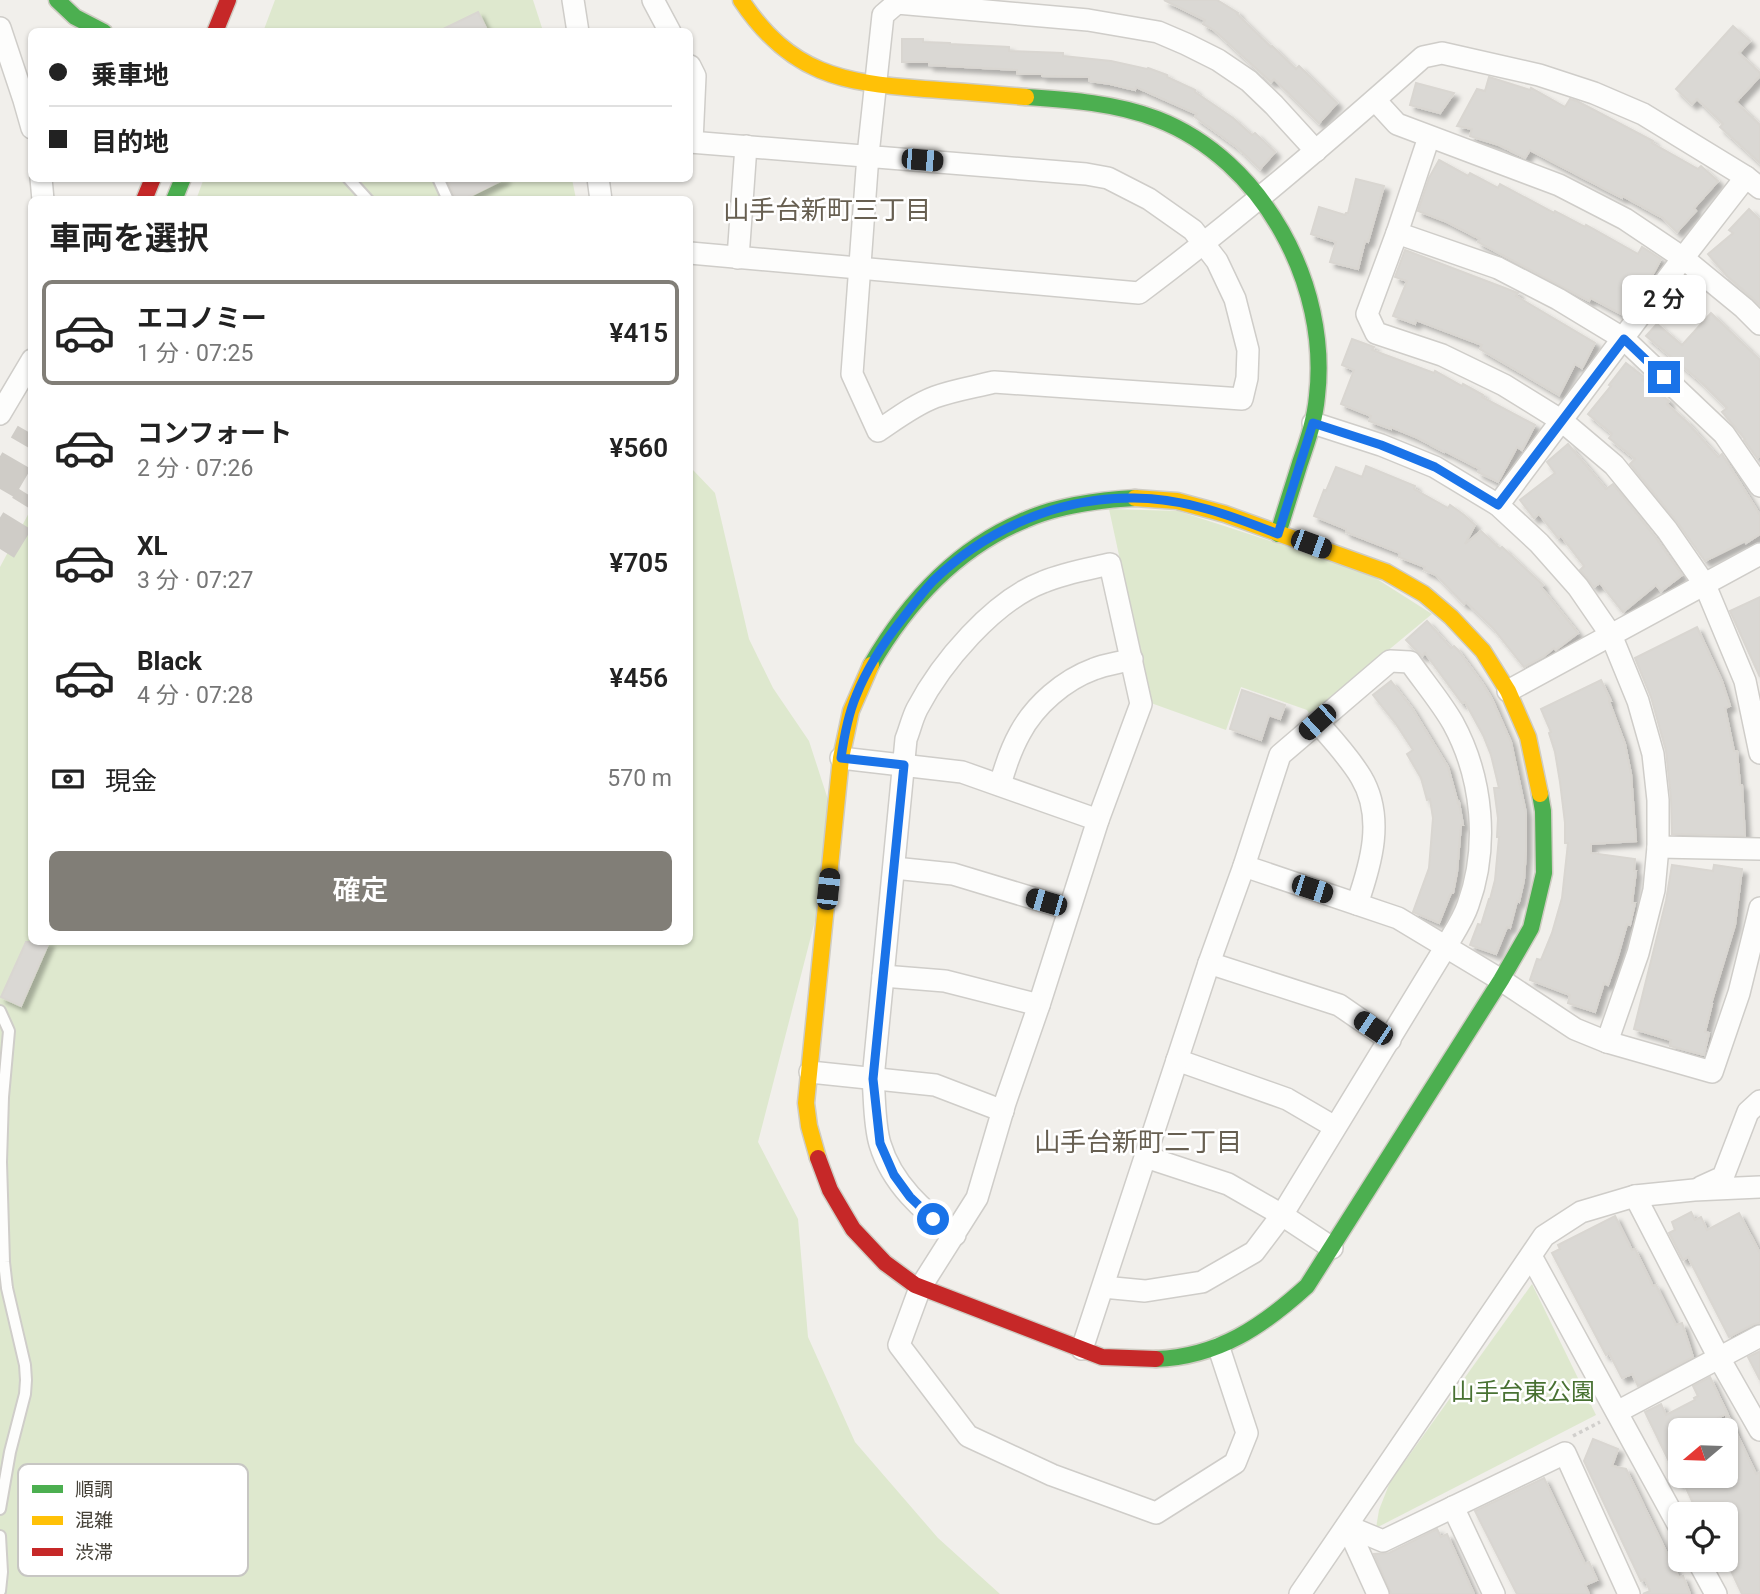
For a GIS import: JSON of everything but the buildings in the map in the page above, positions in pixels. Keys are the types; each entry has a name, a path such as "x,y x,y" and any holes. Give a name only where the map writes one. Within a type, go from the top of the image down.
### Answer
{"street":[{"path":"57,0 75,17 96,28"},
{"path":"217,28 228,0"},
{"path":"573,0 577,28"},
{"path":"653,0 668,28"},
{"path":"741,0 759,25 800,61 830,75 875,86 1079,100 1121,108 1159,120 1195,138 1229,164 1260,199 1282,230 1300,264 1318,338 1319,381 1313,423 1278,534"},
{"path":"693,142 868,155 1108,178 1149,199 1193,230 1217,261 1232,291 1248,350 1247,378 1242,399 994,383 934,397 905,412 878,432 852,374 868,155 883,15 897,3 1088,20 1158,32 1218,60 1249,81 1316,151"},
{"path":"0,28 28,114"},
{"path":"693,254 1139,293 1260,199 1423,57 1442,52 1539,75 1594,93 1643,114 1753,182 1683,258 1498,505"},
{"path":"693,72 693,109"},
{"path":"1375,100 1397,124 1559,185 1625,219 1683,258 1760,324"},
{"path":"1429,136 1367,314 1376,333 1442,355 1504,384 1562,421 1614,465 1667,530 1705,585 1753,678 1760,753"},
{"path":"738,258 746,146"},
{"path":"1397,233 1498,268 1558,299 1624,339 1724,434 1760,486"},
{"path":"0,414 28,367"},
{"path":"1313,423 1381,445 1435,467 1498,505 1539,543 1577,587 1611,635 1638,701 1653,754 1658,800 1658,847 1654,890 1638,953 1607,1042"},
{"path":"1135,498 1177,501 1225,514 1278,534 1386,572 1424,594 1451,617 1483,651 1508,691 1528,737 1543,811 1544,873 1531,928 1501,980 1307,1286 1285,1307 1255,1329 1219,1348 1196,1355 1171,1358 1102,1357 906,1281 868,1248 832,1196 820,1169 810,1133 806,1103 845,734 855,697 869,668 896,627 932,582 986,540 1024,520 1100,500 1135,498"},
{"path":"1508,691 1760,554"},
{"path":"955,1235 910,1197 894,1175 880,1143 873,1079 906,739 916,712 931,686 979,626 1011,599 1041,582 1110,564 1141,704 1098,820 977,1198 955,1235 920,1288 899,1345 968,1436 1052,1475 1156,1513 1235,1464 1247,1433 1219,1348"},
{"path":"1000,785 1008,758 1021,731 1041,705 1065,683 1094,669 1132,660"},
{"path":"1082,1349 1102,1287 1146,1157 1209,963 1280,755 1390,661 1409,662 1452,722 1467,754 1477,792 1481,825 1477,866 1468,906 1390,1040 1282,1215 1254,1252 1202,1282 1145,1290 1102,1287"},
{"path":"1317,722 1347,755 1363,780 1372,807 1374,839 1368,871 1357,904"},
{"path":"841,758 962,772 1098,820"},
{"path":"1658,847 1760,849"},
{"path":"1244,866 1398,918 1501,980 1575,1029 1607,1042 1712,1072 1739,993 1760,908"},
{"path":"894,868 953,874 1069,909"},
{"path":"1209,963 1339,1005 1390,1040"},
{"path":"883,976 945,981 1039,1005"},
{"path":"1177,1060 1287,1098 1335,1127"},
{"path":"810,1072 935,1085 1003,1111"},
{"path":"1694,1190 1723,1177 1748,1112 1760,1101"},
{"path":"1146,1157 1228,1184 1332,1248"},
{"path":"1300,1594 1544,1236 1581,1212 1635,1196 1760,1187"},
{"path":"1635,1196 1719,1358 1760,1430"},
{"path":"1531,1256 1668,1506"},
{"path":"1617,1412 1760,1336"},
{"path":"1347,1526 1383,1541 1564,1452 1628,1594"},
{"path":"1453,1507 1493,1594"},
{"path":"1347,1526 1378,1594"},
{"path":"1704,1572 1716,1594"}],"lane":[{"path":"352,182 364,196"},
{"path":"0,1011 9,1031 1,1162 4,1262 26,1380 0,1508"},
{"path":"0,1536 0,1591"}],"path":[{"path":"1564,1452 1567,1439 1617,1412"}],"green space":[{"path":"275,0 533,0 542,28 264,28"},
{"path":"203,182 573,182 575,196 197,196"},
{"path":"693,470 715,493 749,639 773,688 809,741 833,815 826,878 758,1142 798,1219 808,1337 855,1442 938,1538 1000,1594 0,1594 0,567 28,515 28,945 693,945"},
{"path":"1109,509 1178,511 1366,572 1432,614 1310,715 1307,710 1241,687 1226,730 1151,703"},
{"name":"山手台東公園","path":"1532,1284 1596,1415 1376,1528 1379,1510 1390,1482"}],"tunnel":[{"path":"0,489 28,441"},
{"path":"0,549 28,504"}],"traffic: fast":[{"path":"57,0 75,17 96,28"},
{"path":"1026,97 1125,109 1157,119 1195,138 1229,164 1258,195 1282,231 1300,270 1312,312 1318,354 1317,396 1313,421 1278,534"},
{"path":"176,196 181,182"},
{"path":"871,665 918,599 956,562 977,546 1025,520 1051,511 1093,502 1135,498"},
{"path":"1156,1359 1200,1352 1238,1337 1274,1314 1307,1286 1501,980 1531,928 1544,873 1543,811 1540,794"}],"traffic: slow":[{"path":"741,0 779,44 799,59 843,78 895,86 1026,97"},
{"path":"1135,498 1177,501 1225,514 1386,572 1424,594 1451,617 1483,651 1508,691 1528,737 1540,794"},
{"path":"818,1158 806,1103 841,758 851,711 871,665"}],"traffic: jam":[{"path":"217,28 228,0"},
{"path":"146,196 151,182"},
{"path":"818,1158 830,1190 853,1229 885,1263 915,1285 1102,1357 1156,1359"}],"district":[{"name":"山手台新町三丁目","path":"827,210"},
{"name":"山手台新町二丁目","path":"1138,1142"}],"route":[{"path":"933,1219 910,1197 894,1175 880,1143 873,1079 904,765 841,758 855,697 869,668 888,637 932,582 986,540 1024,520 1100,500 1135,498 1177,501 1225,514 1278,534 1313,423 1381,445 1435,467 1498,505 1624,339 1664,377"}]}
